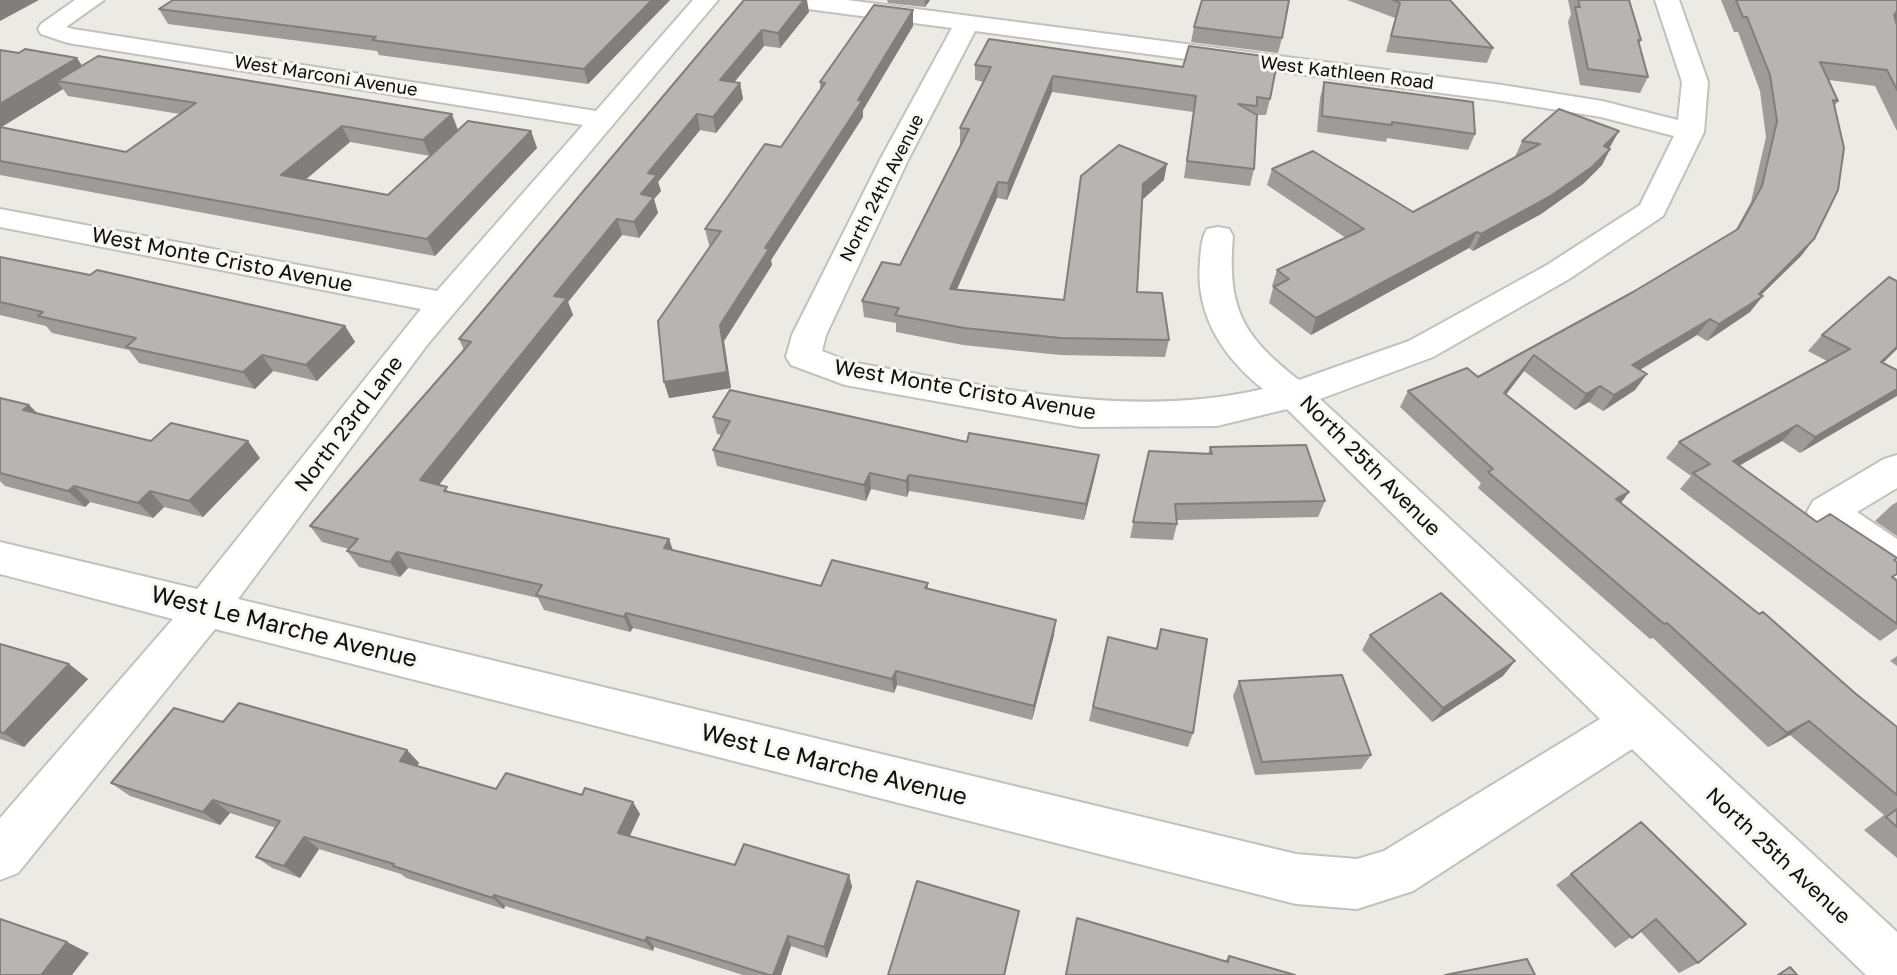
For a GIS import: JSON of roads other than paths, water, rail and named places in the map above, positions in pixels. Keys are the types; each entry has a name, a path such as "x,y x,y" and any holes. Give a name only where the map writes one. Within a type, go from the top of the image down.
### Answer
{"street":[{"name":"West Marconi Avenue","path":"92,0 59,20 50,29 68,36 603,120"},
{"name":"North 23rd Lane","path":"0,855 170,656 444,303 706,0"},
{"name":"West Kathleen Road","path":"793,0 1502,93 1602,109 1690,132"},
{"name":"North 25th Avenue","path":"1667,0 1695,82 1690,132 1652,211 1603,244 1421,349 1294,395 1634,722 1897,968"},
{"name":"North 24th Avenue","path":"803,357 809,335 884,182 967,23"},
{"name":"West Monte Cristo Avenue","path":"0,218 444,303"},
{"path":"1218,236 1213,269 1222,321 1268,376 1294,395"},
{"name":"West Monte Cristo Avenue","path":"803,357 845,373 1081,414 1217,412 1294,395"},
{"path":"1897,469 1827,512 1897,561"},
{"name":"West Le Marche Avenue","path":"0,558 1296,880 1357,884 1395,873 1634,722"}]}
